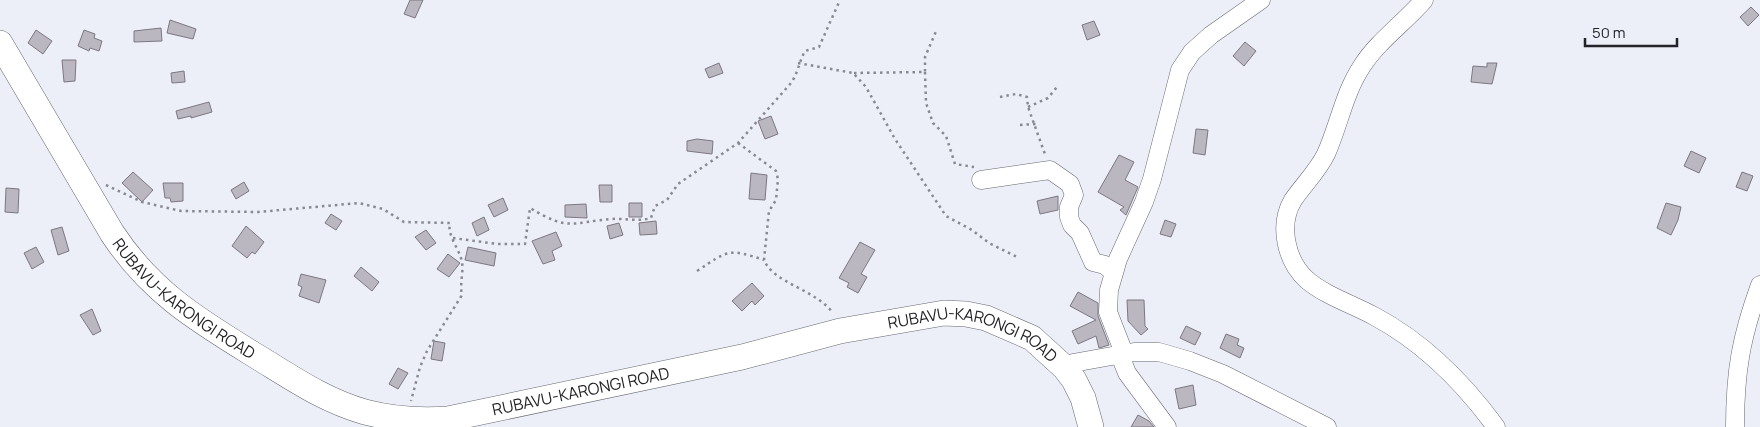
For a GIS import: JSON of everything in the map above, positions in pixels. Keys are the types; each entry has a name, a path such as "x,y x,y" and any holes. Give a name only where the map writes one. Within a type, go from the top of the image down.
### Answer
{"highway":[{"name":"RUBAVU-KARONGI ROAD","path":"0,43 126,255 155,286 212,329 327,399 381,416 406,419 428,420 467,415 742,357 840,331 944,313 966,314 1011,327 1032,338 1066,368 1083,398 1091,427"}],"street":[{"path":"1167,427 1133,384 1123,363 1123,354 1108,312 1109,290 1152,179 1180,70 1192,52 1211,35 1261,0"},
{"path":"1424,0 1379,44 1362,66 1348,90 1325,155 1314,176 1293,201 1286,222 1287,250 1294,266 1308,281 1375,316 1424,348 1478,402 1496,427"},
{"path":"981,180 1050,170 1070,184 1074,195 1069,208 1069,217 1072,225 1080,233 1093,262 1105,265 1114,273"},
{"path":"1734,427 1735,379 1745,324 1760,285"},
{"path":"1066,368 1073,363 1134,352 1159,352 1190,361 1249,387 1327,427"}],"path":[{"path":"453,238 497,244 525,244 530,208 549,218 571,226 611,219 651,218 655,206 667,200 678,184 738,143 791,82 796,75 798,63 805,52 819,47 840,0"},
{"path":"937,29 925,57 926,103 933,123 946,136 955,164 981,169 981,180"},
{"path":"798,63 853,73 925,72"},
{"path":"853,73 866,87 895,139 946,216 972,230 989,243 1018,258"},
{"path":"1028,107 1048,98 1057,87"},
{"path":"1000,97 1016,94 1027,97 1028,107 1036,124 1050,170"},
{"path":"1020,125 1036,124"},
{"path":"738,143 776,171 778,175 776,200 769,211 764,260 767,267 776,276 825,302 834,315 840,331"},
{"path":"100,182 142,202 181,211 258,212 359,203 383,210 404,222 450,224 449,227 462,262 460,285 462,295 420,368 406,419"},
{"path":"697,271 722,255 737,251 764,260"}],"building":[{"path":"410,0 423,0 415,18 404,14"},
{"path":"1751,7 1759,15 1748,26 1740,17"},
{"path":"170,20 196,29 193,39 167,33"},
{"path":"1094,21 1100,35 1087,40 1082,25"},
{"path":"161,28 162,41 134,42 134,31"},
{"path":"36,30 52,41 43,54 28,43"},
{"path":"84,30 95,34 94,38 102,41 99,51 90,48 89,51 78,46"},
{"path":"1245,42 1256,51 1244,66 1233,56"},
{"path":"62,60 76,60 75,81 64,82"},
{"path":"719,63 723,73 709,78 705,69"},
{"path":"1487,63 1497,63 1492,84 1471,82 1473,66 1487,67"},
{"path":"184,71 185,82 172,83 171,73"},
{"path":"209,102 212,112 191,118 191,116 178,119 176,111"},
{"path":"771,116 778,134 765,139 758,121"},
{"path":"1196,129 1208,130 1205,155 1193,153"},
{"path":"697,139 713,141 712,154 687,151 687,141"},
{"path":"1691,151 1706,158 1699,173 1684,166"},
{"path":"1119,155 1134,162 1125,180 1138,187 1126,215 1120,210 1124,207 1098,192"},
{"path":"133,172 153,190 142,202 122,183"},
{"path":"1742,172 1753,176 1747,191 1736,187"},
{"path":"751,173 767,175 765,200 749,199"},
{"path":"244,182 249,191 236,199 231,190"},
{"path":"163,183 183,183 183,201 171,202 170,198 165,198"},
{"path":"599,185 612,185 612,202 600,202"},
{"path":"6,188 19,189 18,213 5,212"},
{"path":"1058,196 1058,210 1040,214 1037,201"},
{"path":"503,198 508,210 494,217 488,205"},
{"path":"629,203 642,203 642,217 629,217"},
{"path":"1666,203 1681,207 1678,220 1671,235 1657,228"},
{"path":"586,204 587,218 565,217 565,205"},
{"path":"331,214 342,221 336,230 325,223"},
{"path":"484,217 489,230 477,236 472,223"},
{"path":"1165,220 1176,224 1171,237 1160,234"},
{"path":"656,221 657,234 640,235 639,223"},
{"path":"619,223 623,235 610,239 607,226"},
{"path":"246,226 264,242 255,254 252,252 247,258 232,246"},
{"path":"62,227 69,251 58,255 51,230"},
{"path":"426,230 436,243 426,250 415,237"},
{"path":"556,232 562,246 552,251 555,260 543,264 532,241"},
{"path":"860,242 875,250 861,274 867,277 858,293 847,287 849,283 839,278"},
{"path":"36,247 44,262 32,269 24,253"},
{"path":"468,247 496,253 494,266 465,260"},
{"path":"448,254 460,263 449,277 437,269"},
{"path":"361,267 379,282 372,291 354,276"},
{"path":"301,274 326,280 319,303 299,296 302,287 298,285"},
{"path":"752,283 764,296 755,305 752,301 742,311 732,301"},
{"path":"1078,292 1098,303 1098,316 1109,345 1099,348 1096,336 1078,344 1072,331 1096,320 1070,306"},
{"path":"1127,300 1144,300 1145,326 1148,329 1141,335 1128,321"},
{"path":"92,309 101,331 93,335 80,315"},
{"path":"1186,326 1201,333 1195,345 1180,338"},
{"path":"1226,334 1239,339 1237,345 1244,348 1240,358 1220,348"},
{"path":"434,341 445,343 442,361 431,359"},
{"path":"398,368 408,373 398,389 389,384"},
{"path":"1193,385 1196,405 1179,409 1175,389"},
{"path":"1138,415 1149,421 1154,427 1131,427"}]}
